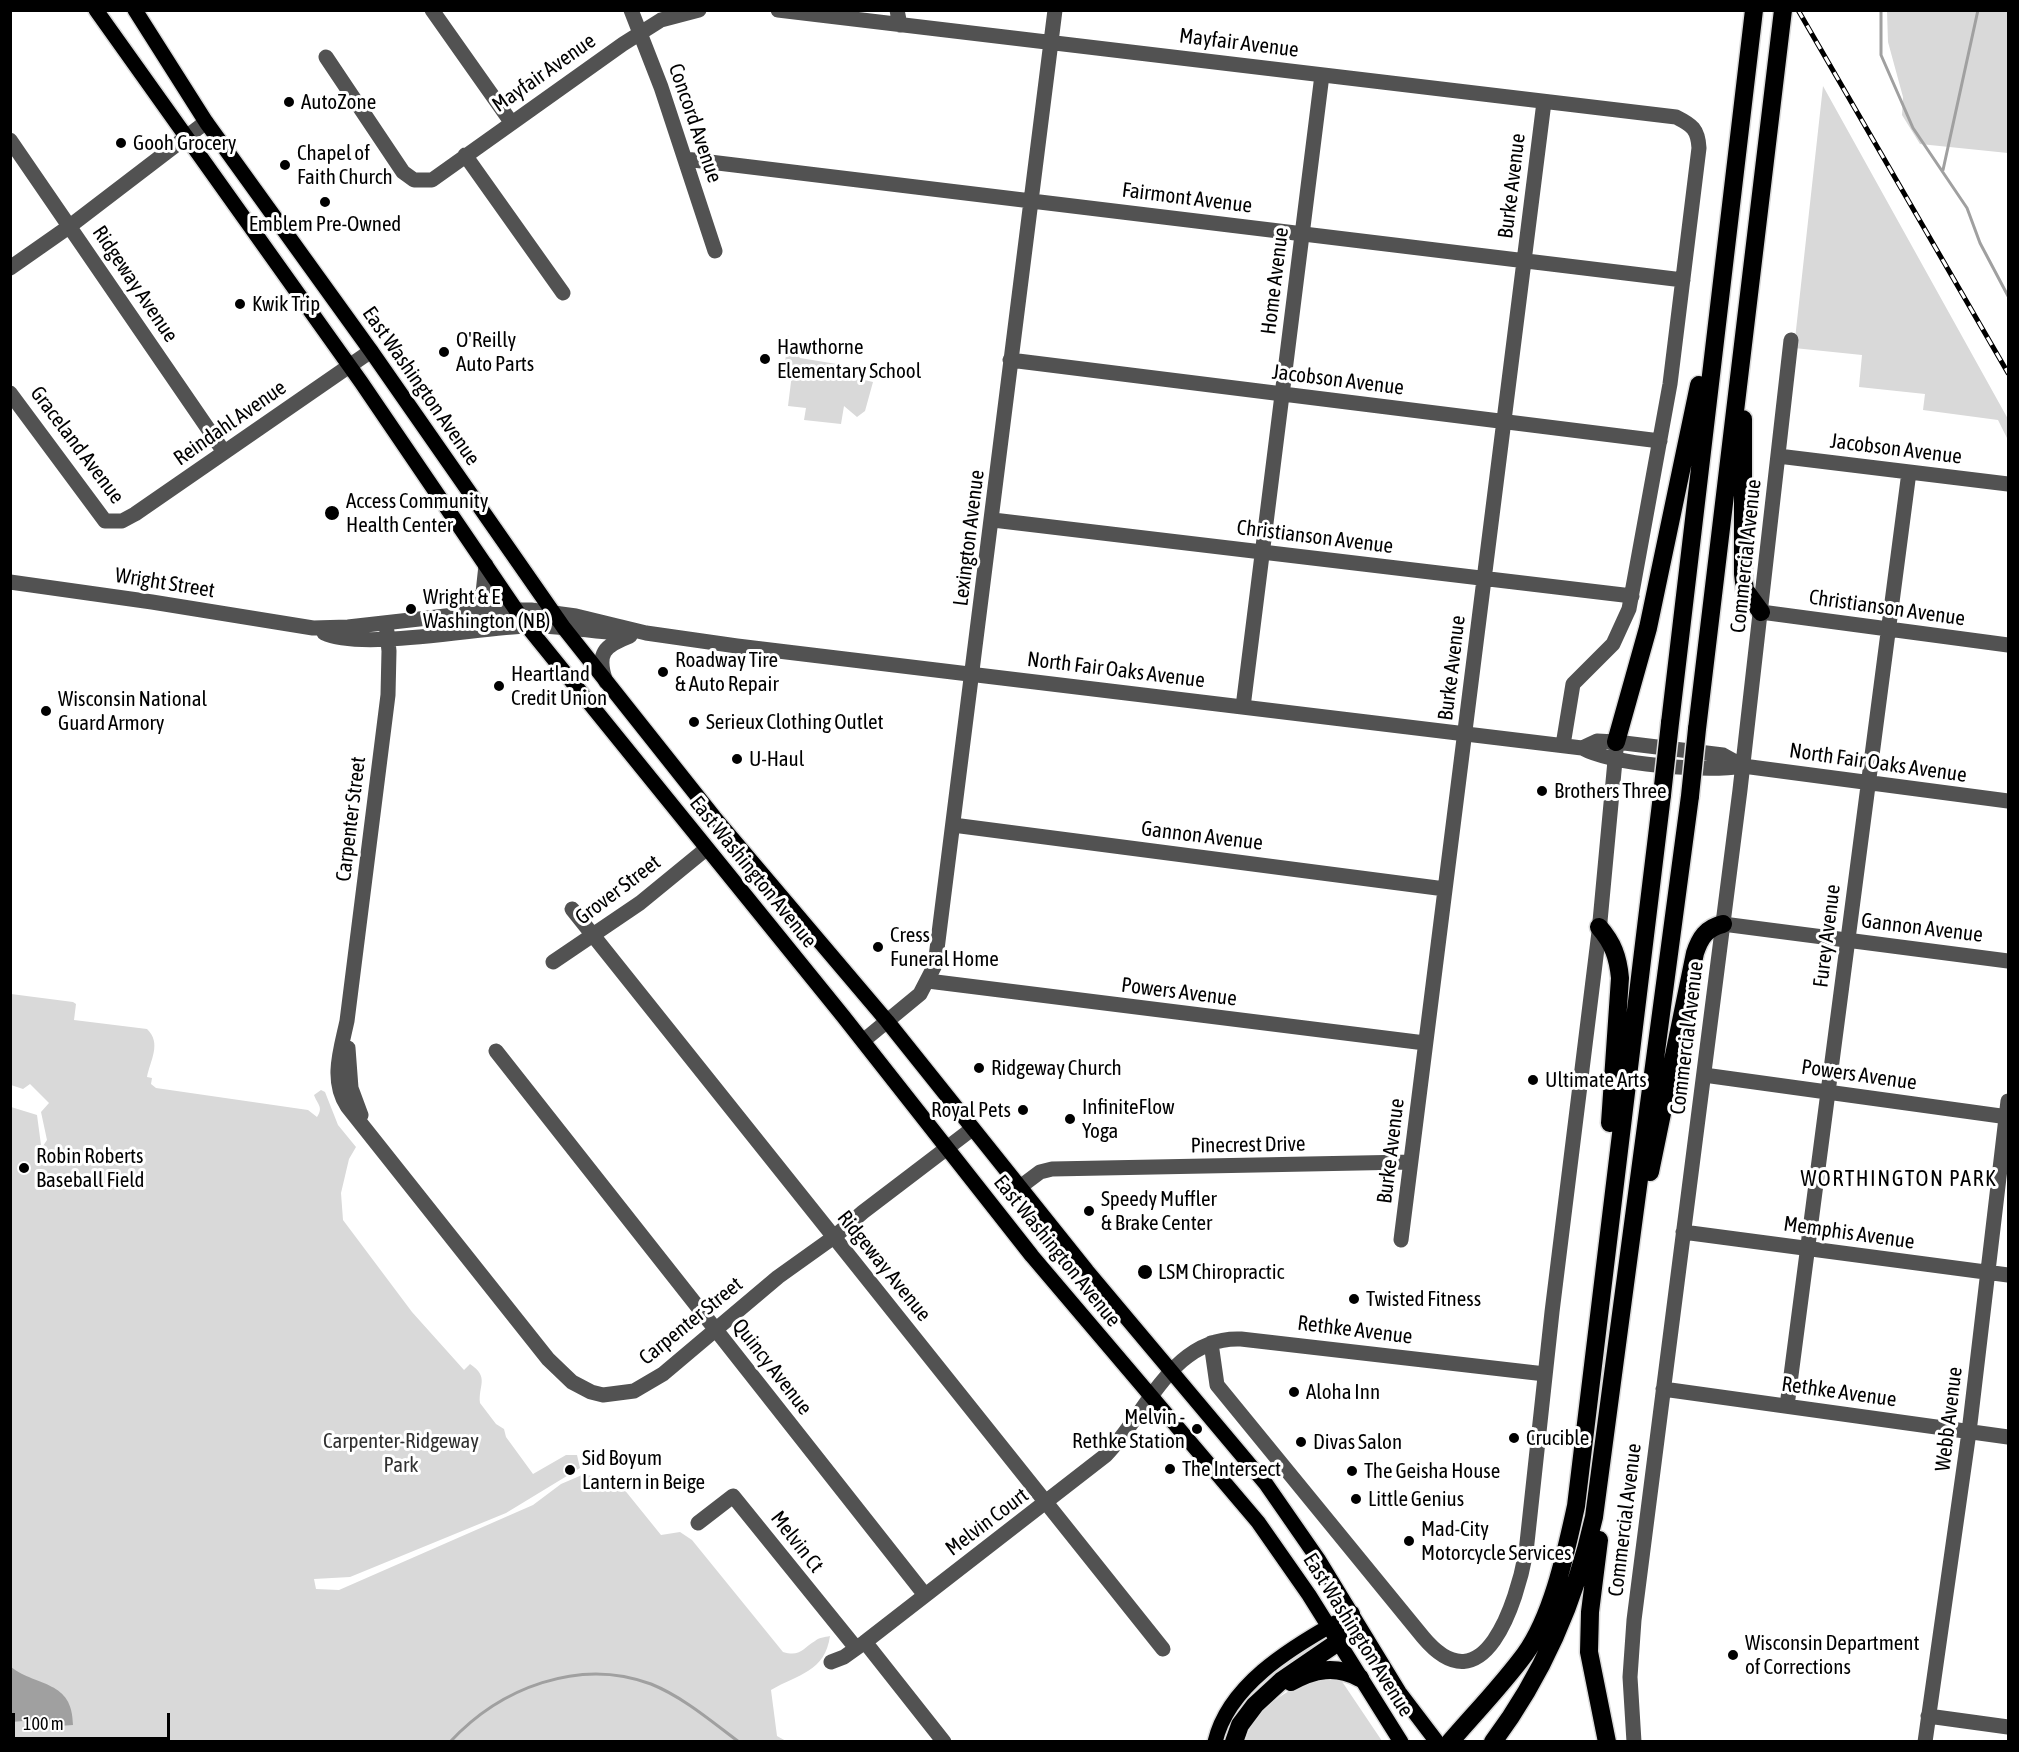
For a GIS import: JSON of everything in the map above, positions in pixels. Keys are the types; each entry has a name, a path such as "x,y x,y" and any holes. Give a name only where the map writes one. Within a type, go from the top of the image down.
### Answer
{"highway":[{"path":"1450,1742 1526,1653 1543,1620 1567,1545 1577,1496 1594,1369 1754,10"},
{"path":"1492,1742 1524,1694 1560,1627 1587,1550 1601,1481 1689,796 1783,10"},
{"path":"1616,751 1648,628 1725,257"},
{"path":"1745,328 1743,574 1745,590 1761,612"},
{"path":"1637,1201 1653,1166 1695,953 1700,939 1707,931 1723,924"},
{"path":"1594,1369 1620,978 1618,956 1611,940 1599,927"},
{"path":"1601,1481 1599,1536 1590,1612 1589,1652 1607,1742"},
{"path":"1234,1742 1246,1716 1266,1695 1312,1658 1351,1614"},
{"path":"1266,1695 1315,1672 1340,1670 1360,1678"}],"main road":[{"name":"East Washington Avenue","path":"96,10 349,365 527,626 863,1041 947,1149 1152,1398 1258,1522 1400,1740"},
{"name":"East Washington Avenue","path":"135,10 206,122 371,351 564,628 719,823 887,1021 972,1129 1288,1513 1418,1718 1437,1742"},
{"path":"1215,1742 1223,1719 1245,1689 1285,1655 1333,1634"},
{"path":"1462,1742 1502,1693 1526,1653"}],"street":[{"path":"432,10 511,122"},
{"name":"Concord Avenue","path":"631,10 685,159 715,251"},
{"name":"Mayfair Avenue","path":"326,57 404,172 420,181 432,180 511,122 661,20 699,10"},
{"name":"Mayfair Avenue","path":"778,10 898,18 1052,41 1676,117 1692,125 1698,137 1699,148 1683,280"},
{"name":"Lexington Avenue","path":"863,1041 920,994 935,964 993,520 1010,360 1055,10"},
{"name":"Home Avenue","path":"1243,707 1322,75"},
{"name":"Burke Avenue","path":"1401,1240 1544,102"},
{"path":"10,268 70,226 206,122"},
{"name":"Ridgeway Avenue","path":"10,140 224,452"},
{"path":"465,155 563,293"},
{"name":"Fairmont Avenue","path":"685,159 1683,280"},
{"path":"1563,746 1573,684 1613,644 1623,628 1632,596 1660,441 1683,280"},
{"name":"Commercial Avenue","path":"1634,1742 1630,1704 1631,1651 1743,766 1791,340"},
{"name":"Reindahl Avenue","path":"111,522 122,521 135,514 371,351"},
{"name":"Jacobson Avenue","path":"1010,360 1660,441"},
{"name":"Graceland Avenue","path":"10,393 105,521 111,522"},
{"name":"Jacobson Avenue","path":"1778,456 2008,484"},
{"name":"Furey Avenue","path":"1787,1406 1909,472"},
{"name":"Christianson Avenue","path":"993,520 1632,596"},
{"path":"464,614 483,593 486,565"},
{"name":"Wright Street","path":"10,582 313,628 328,635 345,638 464,614 516,609"},
{"name":"North Fair Oaks Avenue","path":"516,609 553,612 640,634"},
{"name":"Christianson Avenue","path":"1761,612 2008,645"},
{"name":"North Fair Oaks Avenue","path":"527,626 640,634 1563,746 1582,748 1598,741 1616,751 1723,755 1743,766 2008,801"},
{"name":"Wright Street","path":"387,630 527,626"},
{"name":"Carpenter Street","path":"387,630 388,695 338,1081 343,1099 548,1359 572,1382 591,1392 603,1395 634,1391 663,1374 778,1277 834,1237 863,1212 972,1129"},
{"path":"606,682 601,665 603,652 611,644 640,634"},
{"path":"1211,1343 1217,1385 1436,1653 1454,1662 1476,1659 1489,1646 1502,1627 1520,1585 1526,1552 1599,927 1616,751"},
{"name":"Gannon Avenue","path":"953,825 1445,889"},
{"name":"Grover Street","path":"553,962 640,903 706,849"},
{"name":"Ridgeway Avenue","path":"572,909 1163,1648"},
{"name":"Gannon Avenue","path":"1723,924 2008,961"},
{"name":"Powers Avenue","path":"928,981 1425,1043"},
{"name":"Quincy Avenue","path":"496,1051 925,1595"},
{"name":"Powers Avenue","path":"1704,1075 1828,1092 2008,1112"},
{"name":"Webb Avenue","path":"1925,1742 1969,1432 2008,1112"},
{"name":"Pinecrest Drive","path":"1020,1187 1041,1172 1052,1169 1410,1162"},
{"name":"Memphis Avenue","path":"1683,1232 2008,1275"},
{"name":"Rethke Avenue","path":"1171,1372 1186,1355 1211,1343 1232,1339 1545,1374"},
{"name":"Melvin Court","path":"831,1662 860,1645 1047,1503 1106,1455 1126,1434 1171,1372"},
{"name":"Rethke Avenue","path":"1663,1389 2008,1437"},
{"name":"Melvin Ct","path":"698,1523 733,1496 860,1645"},
{"path":"860,1645 944,1742"},
{"path":"1928,1716 2008,1727"}],"green space":[{"path":"1887,11 2008,11 2008,153 1920,144 1902,115 1903,97 1888,42"},
{"path":"1823,86 2008,419 2008,440 1998,420 1923,410 1925,394 1859,387 1862,355 1794,348"},
{"path":"788,335 791,346 800,358 849,366 848,376 873,382 865,411 857,417 844,406 841,424 804,420 806,408 788,406 792,374 784,373"},
{"name":"Carpenter-Ridgeway Park","path":"11,994 73,1002 76,1004 74,1020 147,1029 154,1040 154,1046 147,1077 152,1078 151,1084 156,1088 308,1110 317,1117 320,1108 314,1095 321,1090 325,1092 338,1125 356,1147 349,1159 341,1193 343,1220 412,1312 464,1370 470,1364 480,1373 482,1382 480,1403 496,1424 504,1429 506,1437 533,1474 566,1455 577,1455 580,1468 506,1513 350,1577 314,1579 316,1589 339,1590 533,1505 561,1484 582,1475 606,1477 619,1483 661,1535 680,1532 692,1540 783,1652 797,1653 818,1639 830,1636 827,1648 816,1665 771,1690 777,1736 786,1741 11,1741 11,1107 37,1115 43,1146 47,1140 41,1112 49,1103 30,1084 23,1089 11,1085"},
{"path":"1318,1642 1320,1645 1275,1673 1250,1695 1231,1724 1225,1741 1222,1742 1228,1724 1247,1694 1273,1671"},
{"path":"1320,1677 1339,1677 1382,1741 1245,1742 1256,1719 1274,1701 1296,1687"}],"shaded area":[{"path":"11,1667 60,1692 67,1700 71,1710 73,1725 59,1726 36,1720 11,1722"}],"waterway":[{"path":"1881,10 1881,55 1913,128 1967,208 1980,243 2008,296"},
{"path":"1943,170 1978,10"},
{"path":"450,1742 492,1706 517,1693 569,1676 596,1674 624,1677 663,1689 739,1742"}],"railway":[{"path":"1798,10 2008,373"}],"place":[{"name":"AutoZone","path":"289,102"},
{"name":"Gooh Grocery","path":"121,143"},
{"name":"Chapel of Faith Church","path":"285,165"},
{"name":"Emblem Pre-Owned","path":"325,202"},
{"name":"Kwik Trip","path":"240,304"},
{"name":"O'Reilly Auto Parts","path":"444,352"},
{"name":"Hawthorne Elementary School","path":"765,359"},
{"name":"Access Community Health Center","path":"332,513"},
{"name":"Wright & E Washington (NB)","path":"411,609"},
{"name":"Roadway Tire & Auto Repair","path":"663,672"},
{"name":"Heartland Credit Union","path":"499,686"},
{"name":"Wisconsin National Guard Armory","path":"46,711"},
{"name":"Serieux Clothing Outlet","path":"694,722"},
{"name":"U-Haul","path":"737,759"},
{"name":"Brothers Three","path":"1542,791"},
{"name":"Cress Funeral Home","path":"878,947"},
{"name":"Ridgeway Church","path":"979,1068"},
{"name":"Ultimate Arts","path":"1533,1080"},
{"name":"Royal Pets","path":"1023,1110"},
{"name":"InfiniteFlow Yoga","path":"1070,1119"},
{"name":"Robin Roberts Baseball Field","path":"24,1168"},
{"name":"Speedy Muffler & Brake Center","path":"1089,1211"},
{"name":"LSM Chiropractic","path":"1145,1272"},
{"name":"Twisted Fitness","path":"1354,1299"},
{"name":"Aloha Inn","path":"1294,1392"},
{"name":"Melvin - Rethke Station","path":"1197,1429"},
{"name":"Crucible","path":"1514,1438"},
{"name":"Divas Salon","path":"1301,1442"},
{"name":"The Intersect","path":"1170,1469"},
{"name":"Sid Boyum Lantern in Beige","path":"570,1470"},
{"name":"The Geisha House","path":"1352,1471"},
{"name":"Little Genius","path":"1356,1499"},
{"name":"Mad-City Motorcycle Services","path":"1409,1541"},
{"name":"Wisconsin Department of Corrections","path":"1733,1655"}],"district":[{"name":"WORTHINGTON PARK","path":"1899,1179"}]}
